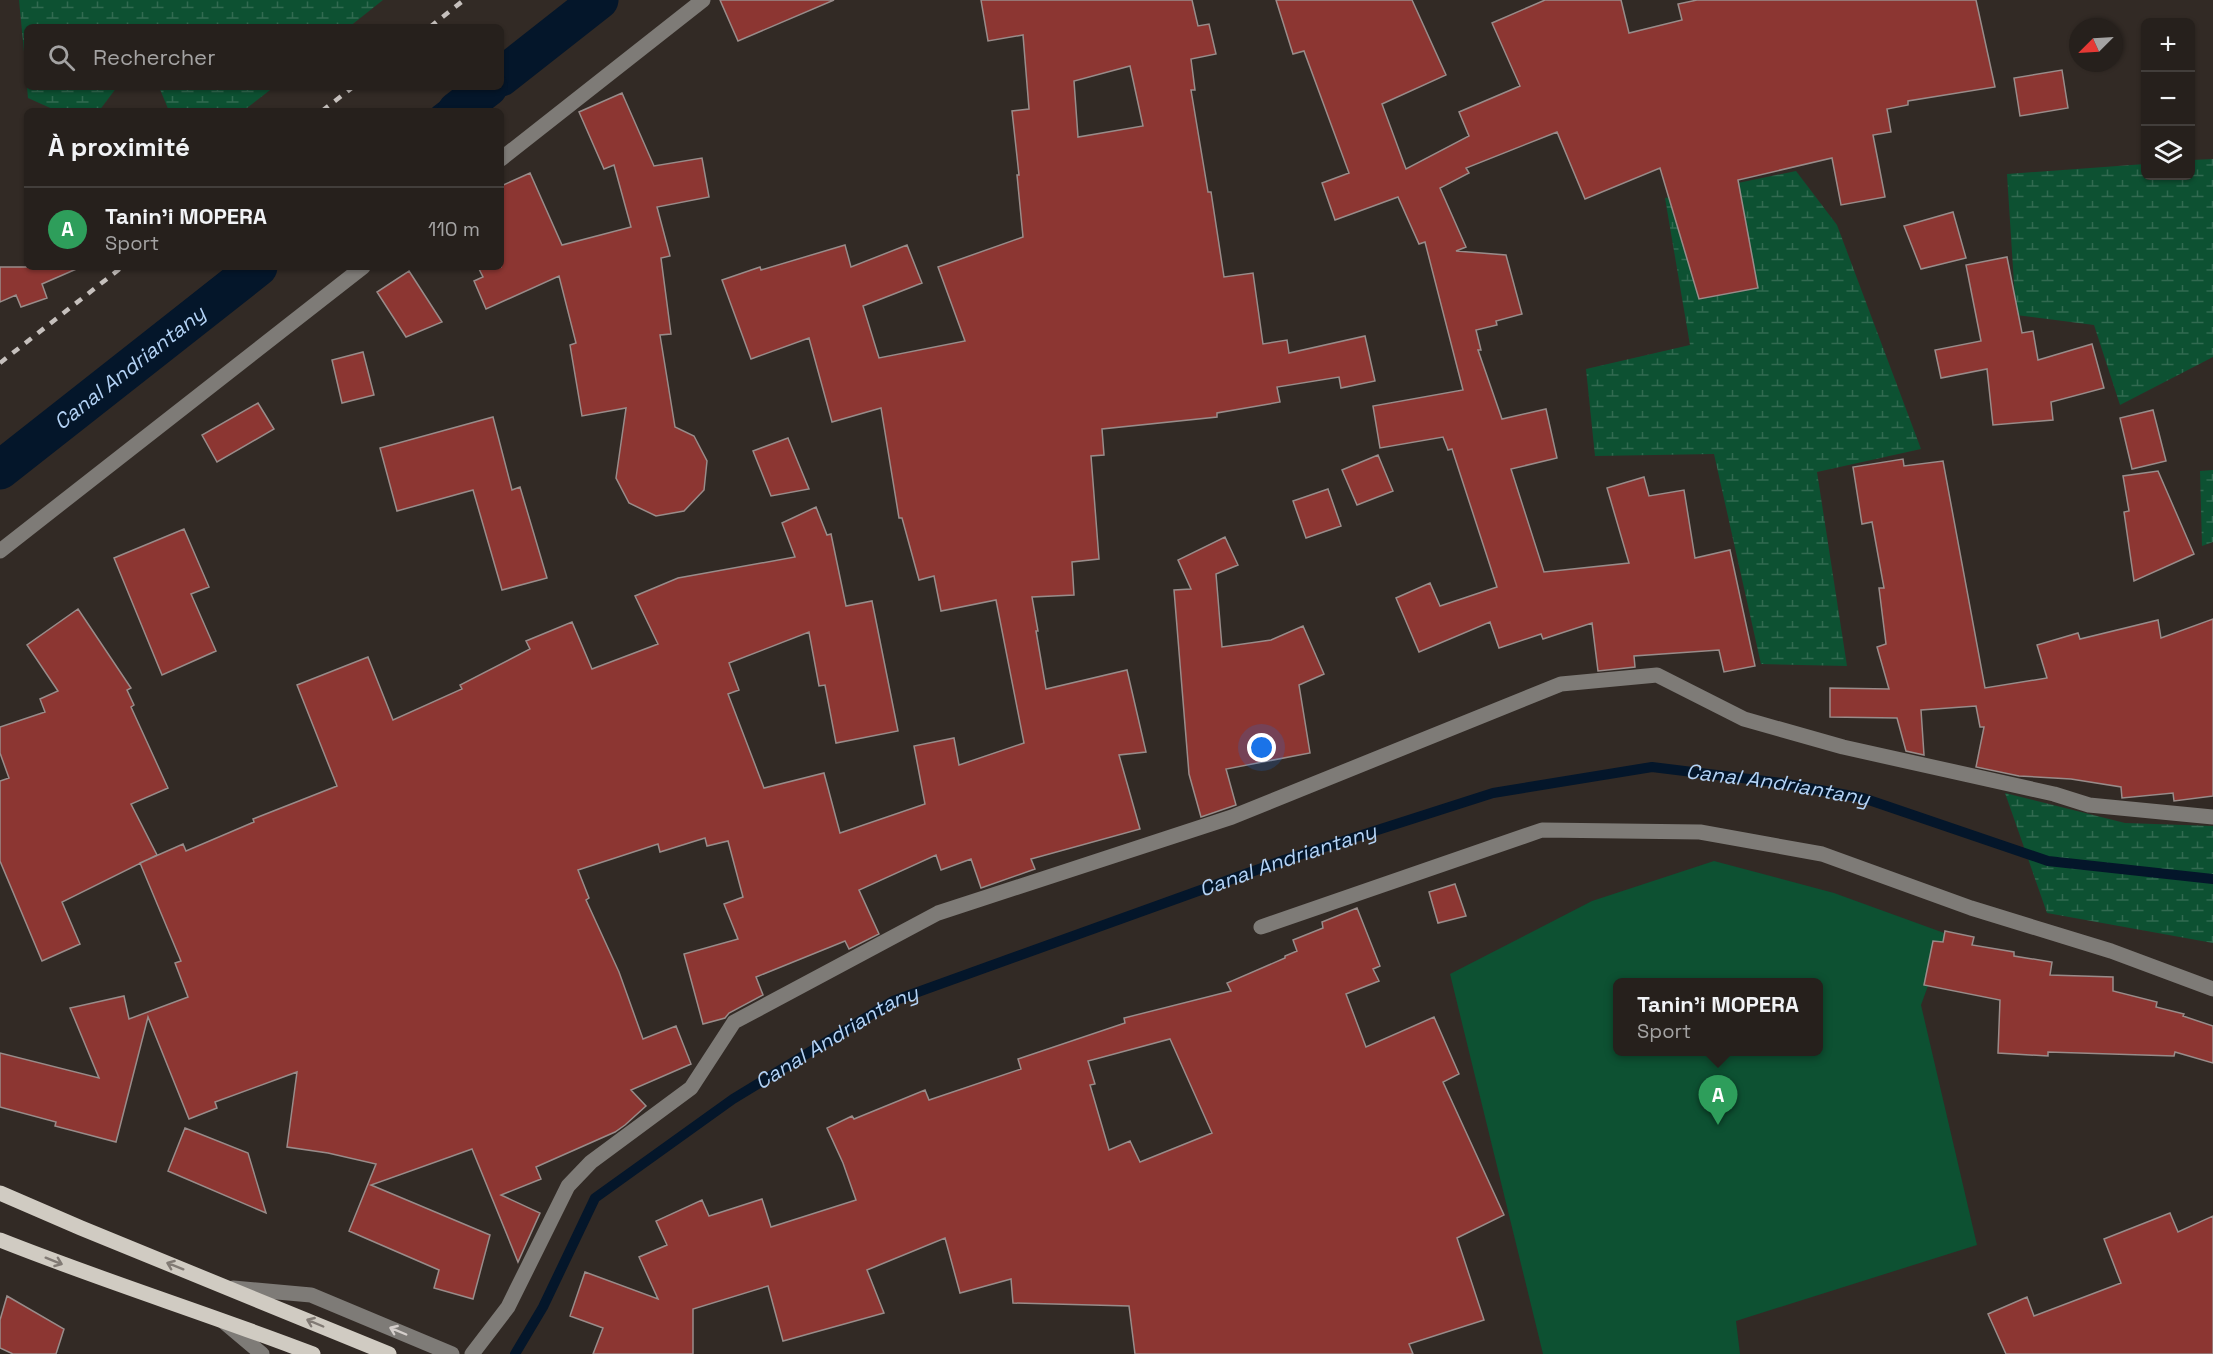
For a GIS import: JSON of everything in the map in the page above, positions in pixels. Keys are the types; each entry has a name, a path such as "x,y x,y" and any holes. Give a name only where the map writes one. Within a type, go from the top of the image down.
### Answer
{"main road":[{"path":"0,1193 388,1354"},
{"path":"0,1240 65,1266 219,1318 313,1354"}],"street":[{"path":"504,157 704,0"},
{"path":"0,551 359,270"},
{"path":"472,1354 508,1307 568,1186 591,1162 692,1088 734,1022 938,913 1232,817 1561,684 1657,675 1744,719 1843,747 2054,794 2089,805 2213,817"},
{"path":"1262,927 1542,830 1700,831 1822,854 1971,908 2111,951 2213,988"},
{"path":"229,1288 311,1295 452,1354"},
{"path":"219,1318 262,1354"}],"green space":[{"path":"19,0 383,0 353,24 24,24 24,52"},
{"path":"27,90 115,90 101,108 50,108 28,98"},
{"path":"160,90 270,90 247,108 168,108"},
{"path":"2213,159 2213,357 2120,405 2094,325 2016,315 2007,174 2141,164 2141,180 2195,180 2195,160"},
{"path":"1796,171 1837,225 1921,449 1817,472 1847,666 1761,664 1714,454 1595,456 1586,369 1690,345 1665,198"},
{"path":"2213,470 2213,542 2202,546 2200,471"},
{"path":"2005,793 2125,823 2213,826 2213,943 2047,913"},
{"path":"1714,861 1834,893 1947,934 1921,1005 1977,1245 1736,1321 1740,1354 1543,1354 1450,974 1592,901"}],"building":[{"path":"720,0 834,0 738,41"},
{"path":"981,0 1192,0 1198,26 1209,24 1216,54 1191,59 1195,90 1191,90 1208,192 1211,192 1224,277 1253,273 1263,344 1287,340 1289,353 1365,336 1375,381 1341,388 1339,377 1277,387 1280,402 1217,413 1217,417 1102,429 1104,455 1091,456 1099,559 1072,562 1074,595 1032,597 1046,689 1127,670 1146,752 1119,755 1140,829 1031,859 1035,869 981,888 971,859 941,870 936,855 859,890 879,934 849,949 845,941 756,977 763,995 729,1013 725,1018 703,1024 684,954 738,939 724,904 743,897 728,841 707,846 705,838 660,852 658,844 578,870 589,898 586,900 619,972 643,1039 676,1026 691,1064 631,1090 646,1106 615,1132 536,1167 541,1179 501,1195 540,1213 518,1262 472,1149 371,1185 490,1235 473,1299 434,1288 439,1270 349,1231 376,1164 287,1147 297,1072 215,1102 217,1108 189,1119 148,1017 116,1142 55,1126 56,1122 0,1107 0,1053 99,1078 70,1008 124,996 129,1019 188,997 175,963 181,961 140,863 183,844 186,851 254,822 253,819 337,786 297,685 368,657 393,720 462,689 460,685 530,649 526,641 572,622 592,669 658,644 635,596 678,578 795,557 782,523 816,507 827,535 831,534 846,606 872,601 898,731 836,743 825,685 819,686 809,632 729,663 739,690 728,694 764,788 824,773 840,833 925,804 914,746 954,738 959,765 1024,743 996,600 941,611 934,576 919,580 902,518 899,518 881,408 832,422 809,338 751,359 722,280 760,267 761,270 845,245 851,267 907,245 922,283 863,306 879,358 965,341 938,267 1023,237 1012,111 1029,109 1023,35 988,41","holes":["1130,66 1143,126 1078,137 1074,81"]},
{"path":"1276,0 1412,0 1446,75 1382,104 1406,169 1469,136 1459,112 1520,86 1492,23 1545,0 1621,0 1629,33 1682,20 1678,4 1697,0 1976,0 1995,87 1908,101 1908,105 1887,109 1891,132 1873,135 1885,197 1841,205 1832,158 1738,180 1758,288 1699,299 1660,168 1585,199 1557,132 1466,168 1469,173 1440,188 1466,247 1456,251 1506,255 1522,314 1496,321 1497,325 1476,330 1481,350 1478,350 1502,419 1546,409 1557,458 1511,469 1544,572 1629,563 1607,488 1644,477 1649,496 1684,490 1695,558 1730,550 1755,666 1724,672 1719,650 1634,656 1635,667 1598,671 1592,623 1543,639 1541,634 1499,648 1490,622 1419,652 1396,598 1430,583 1440,606 1497,587 1452,449 1448,450 1443,437 1380,448 1373,406 1463,390 1425,242 1419,244 1398,197 1335,220 1322,183 1349,173 1304,51 1293,54"},
{"path":"2062,70 2068,108 2020,116 2014,78"},
{"path":"622,93 654,166 702,158 709,197 657,207 670,256 661,258 671,334 660,335 675,427 694,436 707,461 704,490 684,511 656,516 629,503 616,478 626,408 582,416 570,345 576,343 559,276 486,309 474,281 483,277 480,270 504,270 504,185 530,173 562,245 631,227 614,165 604,169 579,112"},
{"path":"1953,212 1966,258 1921,269 1904,226"},
{"path":"2007,257 2022,333 2033,331 2038,360 2092,344 2104,388 2051,402 2053,420 1993,425 1987,369 1941,378 1935,350 1981,341 1966,265"},
{"path":"0,267 24,267 24,270 74,270 42,284 47,298 21,307 16,295 0,302"},
{"path":"409,271 442,322 406,337 377,292"},
{"path":"363,352 374,395 342,403 332,360"},
{"path":"258,403 274,429 217,462 202,435"},
{"path":"2153,410 2166,461 2132,469 2120,418"},
{"path":"493,417 512,490 520,487 547,578 502,590 473,490 397,511 380,448"},
{"path":"788,438 809,489 771,496 753,451"},
{"path":"1378,455 1393,491 1357,505 1342,470"},
{"path":"1903,459 1904,466 1943,461 1985,688 2047,678 2037,645 2078,633 2080,639 2158,620 2161,638 2213,619 2213,796 2174,801 2173,793 2122,798 2121,787 2071,779 2019,776 1976,767 1984,727 1980,727 1976,706 1921,710 1924,755 1906,751 1897,718 1830,717 1830,688 1889,689 1877,647 1886,644 1879,588 1884,588 1872,522 1862,524 1853,467"},
{"path":"2158,471 2194,554 2134,581 2124,512 2129,511 2123,476"},
{"path":"1328,489 1341,526 1306,538 1293,501"},
{"path":"184,529 209,587 191,594 216,651 162,675 114,558"},
{"path":"1225,537 1238,565 1216,574 1222,647 1271,640 1303,626 1324,674 1299,685 1310,753 1226,769 1236,805 1201,817 1189,774 1174,590 1191,589 1178,560"},
{"path":"78,609 131,688 127,690 134,705 131,707 168,788 131,804 157,855 62,902 80,944 42,961 0,861 0,781 9,778 0,753 0,727 45,712 40,699 58,691 27,645"},
{"path":"1455,884 1466,916 1438,923 1429,892"},
{"path":"1357,908 1380,966 1373,969 1379,981 1346,994 1366,1047 1434,1017 1459,1074 1443,1082 1504,1215 1457,1238 1484,1320 1409,1344 1413,1354 1135,1354 1129,1306 1013,1303 1011,1279 960,1293 945,1238 867,1270 884,1313 783,1341 768,1286 693,1309 693,1354 593,1354 603,1328 570,1316 585,1272 658,1299 639,1257 667,1245 656,1221 702,1200 709,1216 762,1199 771,1227 856,1200 827,1128 852,1116 854,1119 925,1090 929,1100 1021,1069 1018,1059 1125,1023 1124,1018 1231,991 1227,983 1297,951 1293,940 1323,928 1322,922","holes":["1170,1039 1212,1133 1140,1162 1130,1141 1109,1150 1090,1085 1095,1084 1088,1061"]},
{"path":"1945,931 1974,937 1972,945 2014,952 2014,956 2052,962 2050,975 2113,977 2113,991 2157,1002 2156,1007 2184,1014 2183,1016 2213,1026 2213,1063 2175,1052 2174,1056 2048,1052 2048,1056 1998,1053 2000,1000 1924,985 1933,941 1943,942"},
{"path":"185,1128 248,1153 266,1213 168,1171"},
{"path":"2170,1213 2178,1232 2213,1216 2213,1354 2006,1354 1988,1314 2027,1297 2034,1316 2121,1283 2104,1239"},
{"path":"7,1296 64,1329 56,1354 13,1354 0,1348 0,1320"}],"waterway":[{"path":"504,58 579,0"},
{"name":"Canal Andriantany","path":"504,75 599,0"},
{"path":"440,108 463,90"},
{"name":"Canal Andriantany","path":"461,108 484,90"},
{"path":"0,454 231,270"},
{"name":"Canal Andriantany","path":"0,470 254,270"},
{"name":"Canal Andriantany","path":"515,1354 543,1307 595,1198 733,1099 893,1001 1284,860 1493,793 1652,767 1782,783 1863,798 2048,861 2213,879"}],"railway":[{"path":"434,24 464,0"},
{"path":"326,108 349,90"},
{"path":"0,363 118,270"}],"place":[{"name":"Tanin'i MOPERA","path":"1718,1125"}]}
